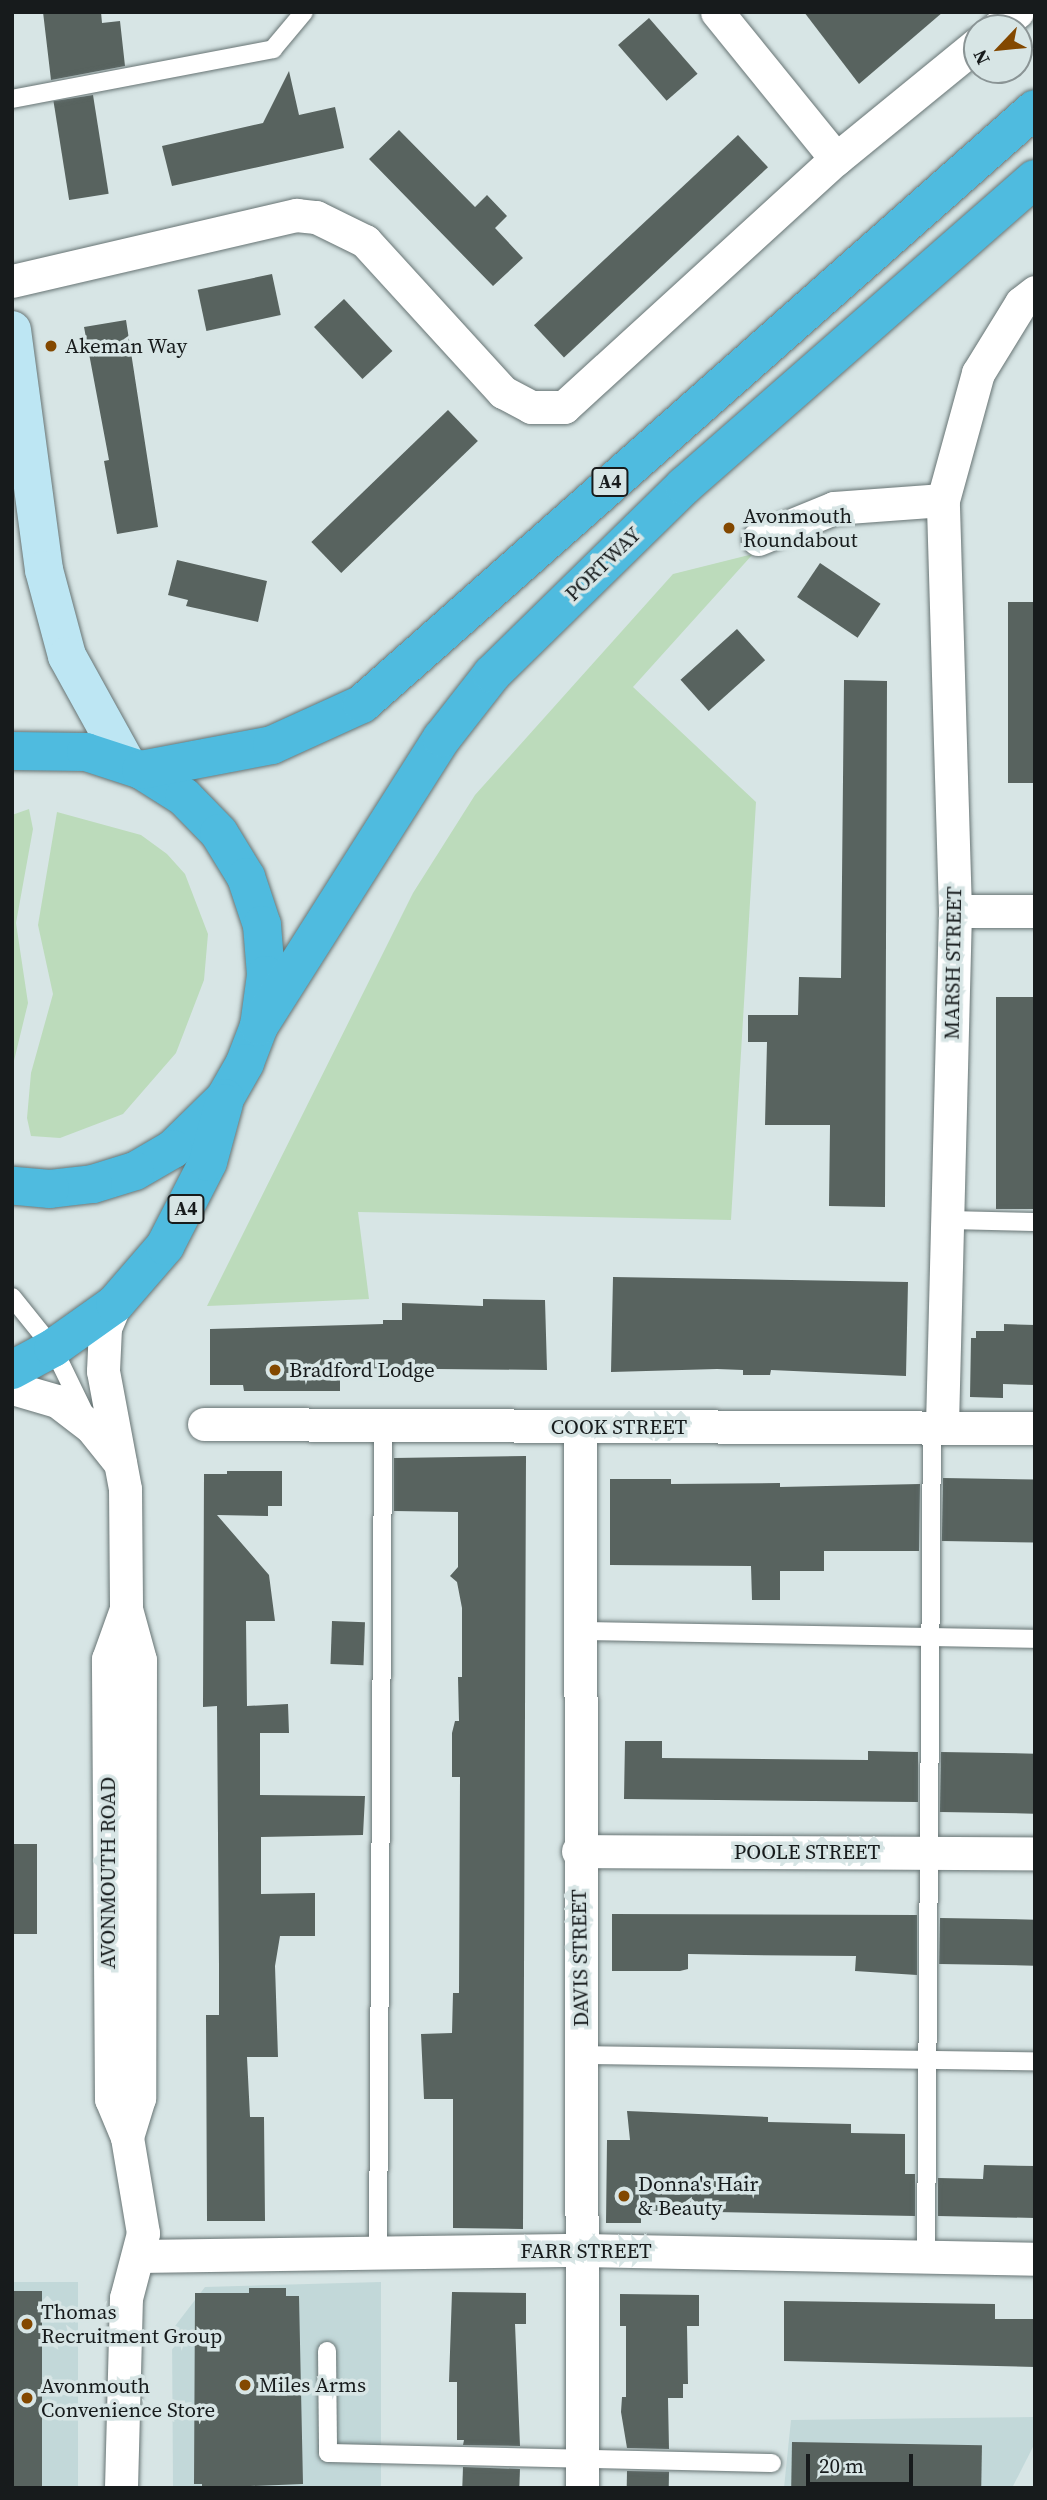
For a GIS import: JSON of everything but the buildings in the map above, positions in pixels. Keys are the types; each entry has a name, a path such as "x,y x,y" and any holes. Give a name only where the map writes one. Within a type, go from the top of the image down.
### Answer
{"highway":[{"name":"A4","path":"134,766 272,746 362,704 1035,109"},
{"name":"PORTWAY","path":"259,1026 442,738 492,674 684,486 1035,179"},
{"path":"12,751 86,752 134,766 184,797 219,833 246,877 262,925 267,975 259,1026 225,1098 173,1149 135,1171 93,1184 50,1189 12,1186"},
{"name":"A4","path":"12,1370 53,1348 115,1304 164,1246 187,1208 208,1162 225,1098"}],"main road":[{"path":"12,330 44,570 66,656 134,766"}],"street":[{"path":"717,12 836,159"},
{"path":"12,281 296,215 316,217 365,241 503,392 531,407 564,407 836,159 963,55"},
{"path":"758,539 834,508 943,500 978,373 1021,303 1035,292"},
{"name":"MARSH STREET","path":"937,1425 948,1220 955,911 943,500"},
{"path":"955,911 1035,911"},
{"name":"AVONMOUTH ROAD","path":"115,1304 105,1328 103,1371 121,1465 128,1531 126,1609 139,1660 124,1797 124,1959 139,2098 127,2137 142,2213 138,2256 126,2298 123,2330 121,2488"},
{"path":"12,1388 57,1401 91,1427 121,1465"},
{"name":"COOK STREET","path":"204,1424 580,1428 937,1425 1035,1428"},
{"name":"DAVIS STREET","path":"580,1428 578,1851 582,2055 582,2473"},
{"name":"POOLE STREET","path":"578,1851 1035,1853"},
{"name":"FARR STREET","path":"138,2256 379,2255 583,2250 1035,2259"}],"lane":[{"path":"12,99 273,49 304,12"},
{"path":"948,1220 1035,1222"},
{"path":"12,1297 53,1348 91,1427"},
{"path":"379,2255 383,1425"},
{"path":"926,2256 928,1637 937,1425"},
{"path":"579,1631 1035,1639"},
{"path":"582,2055 1035,2061"},
{"path":"327,2350 328,2453 582,2473 772,2463"}],"shaded area":[{"path":"12,2282 78,2282 78,2488 12,2488"},
{"path":"381,2282 381,2488 173,2488 172,2330 205,2287"},
{"path":"1035,2417 1035,2443 1012,2488 784,2488 791,2420"}],"green space":[{"path":"753,554 633,687 756,802 731,1220 358,1212 369,1299 207,1306 413,893 475,795 673,574"},
{"path":"29,809 33,829 16,923 28,1003 12,1069 12,815"},
{"path":"57,812 141,835 167,854 185,874 208,934 204,980 176,1053 123,1114 60,1138 31,1136 27,1118 31,1073 53,994 38,925"}],"place":[{"name":"Akeman Way","path":"51,346"},
{"name":"Avonmouth Roundabout","path":"729,528"},
{"name":"Bradford Lodge","path":"275,1370"},
{"name":"Donna's Hair & Beauty","path":"624,2196"},
{"name":"Thomas Recruitment Group","path":"27,2324"},
{"name":"Miles Arms","path":"245,2385"},
{"name":"Avonmouth Convenience Store","path":"27,2398"}]}
